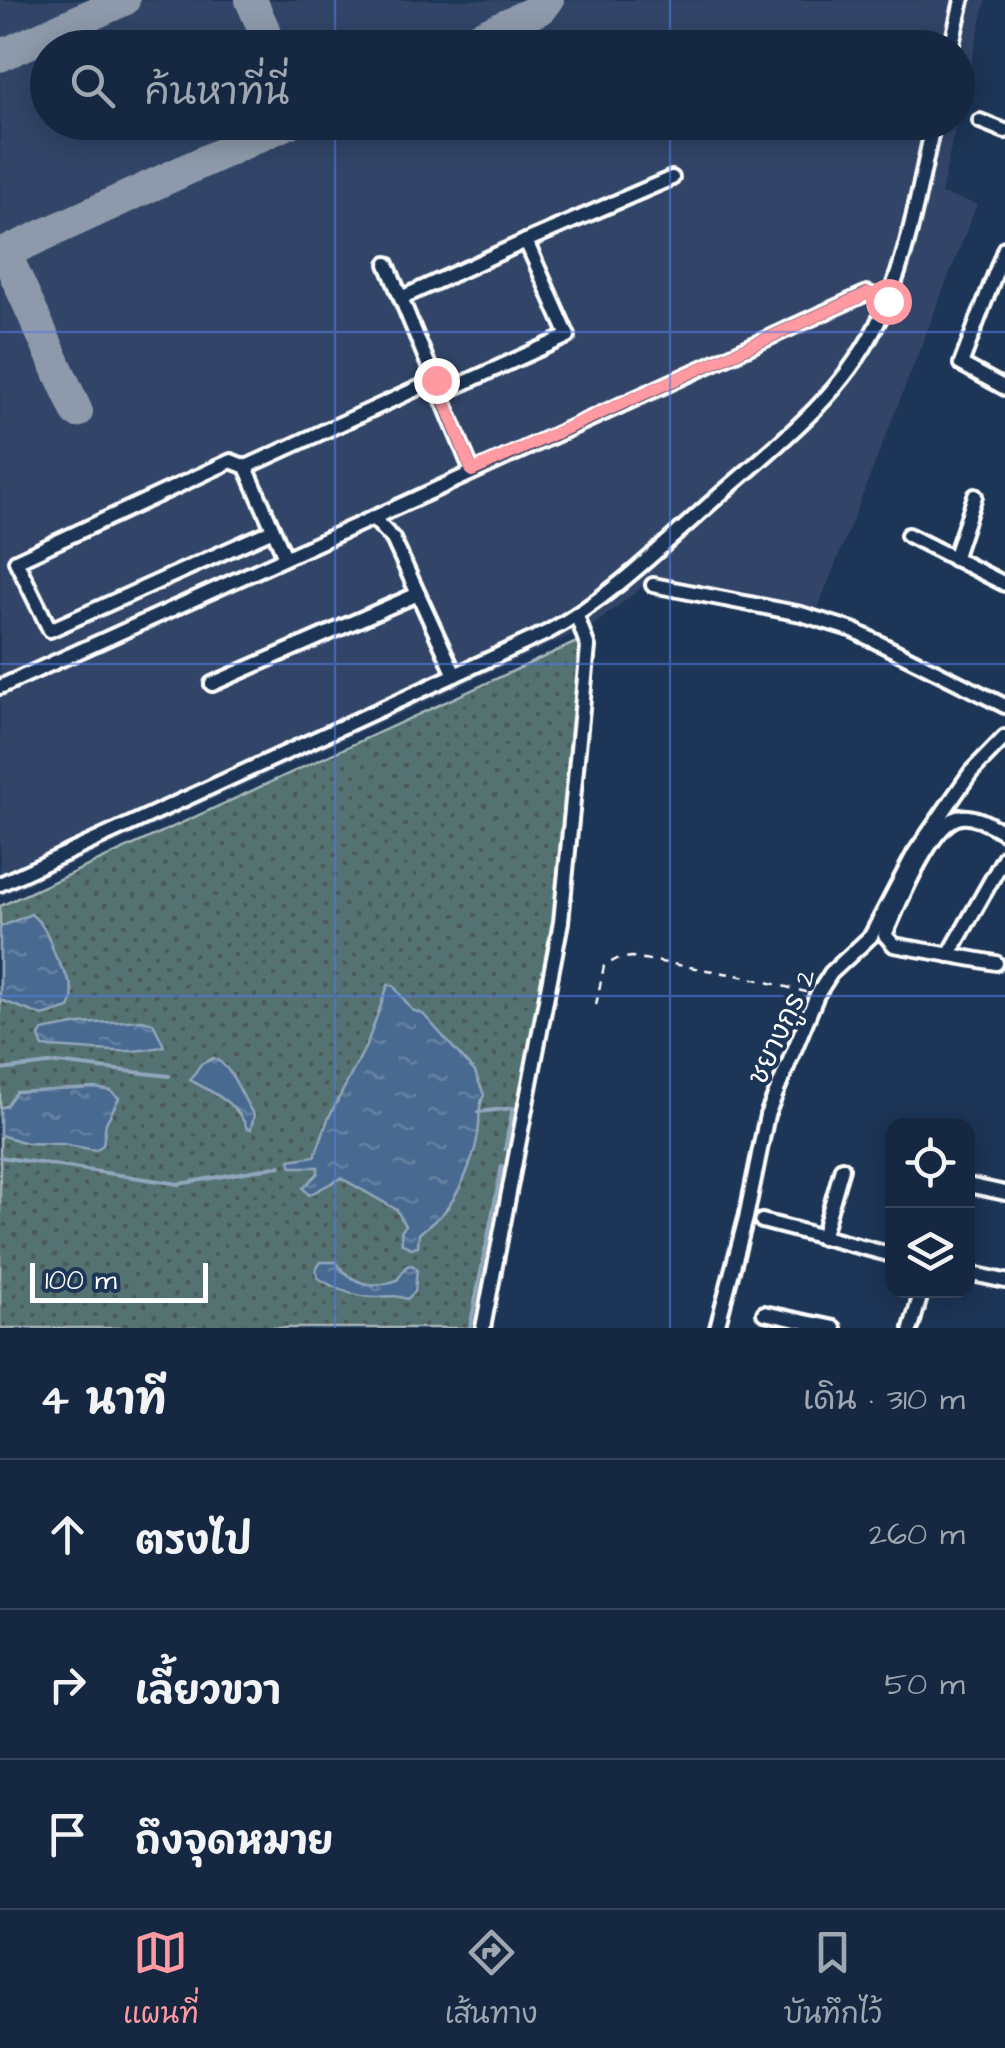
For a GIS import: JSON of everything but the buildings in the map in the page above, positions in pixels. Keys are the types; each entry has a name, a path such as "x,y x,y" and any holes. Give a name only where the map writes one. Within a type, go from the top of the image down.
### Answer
{"street":[{"path":"955,30 962,0"},
{"path":"980,121 1005,131"},
{"path":"0,884 455,676 577,616 613,590 802,422 856,360 888,301 905,250 930,140"},
{"path":"401,298 672,178"},
{"path":"273,530 50,630 16,561 231,461 246,467 568,336 526,241"},
{"path":"1005,248 961,364 1005,388"},
{"path":"387,264 472,471"},
{"path":"0,687 868,293 888,301"},
{"path":"246,467 285,557"},
{"path":"954,559 975,496"},
{"path":"373,518 393,538 455,676"},
{"path":"908,535 1005,584"},
{"path":"653,585 801,614 853,630 1005,706"},
{"path":"212,684 418,594"},
{"path":"483,1328 561,922 588,647 577,616"},
{"name":"ชยางกูร 2","path":"717,1328 746,1218 767,1115 817,995 830,973 872,936 914,854 970,772 1005,737"},
{"path":"990,751 1005,760"},
{"path":"996,963 894,945 885,935 935,836 948,821 967,817 1005,833"},
{"path":"949,954 1005,856"},
{"path":"822,1238 842,1168"},
{"path":"975,1187 1005,1193"},
{"path":"762,1221 885,1253"},
{"path":"975,1275 1005,1281"},
{"path":"911,1328 920,1298"},
{"path":"764,1312 834,1328"}],"path":[{"path":"596,1005 604,966 617,959 632,958 747,977 817,995"}],"shaded area":[{"path":"0,0 986,0 975,46 975,30 30,30 30,140 952,140 941,194 977,204 818,608 651,580 595,624 0,897"}],"green space":[{"path":"581,640 585,649 558,922 478,1328 0,1328 0,906"}],"water":[{"path":"31,914 46,933 73,993 69,1008 43,1016 0,1000 0,927"},
{"path":"388,985 393,985 412,1010 423,1014 475,1072 484,1095 475,1147 464,1179 445,1211 419,1234 418,1246 411,1248 402,1244 405,1226 397,1210 341,1178 309,1195 303,1188 318,1173 318,1167 292,1167 290,1160 315,1156 328,1119 367,1044"},
{"path":"142,1020 153,1023 164,1046 119,1051 43,1047 39,1037 42,1031 79,1024"},
{"path":"214,1058 232,1076 254,1115 251,1129 223,1099 190,1080 201,1064"},
{"path":"95,1088 111,1091 119,1098 106,1123 103,1145 95,1150 26,1143 0,1135 0,1108 16,1092"},
{"path":"321,1262 336,1262 349,1276 371,1284 397,1280 412,1265 417,1269 415,1292 407,1299 352,1294 318,1278 316,1269"}],"waterway":[{"path":"0,1070 57,1063 169,1076"},
{"path":"478,1112 513,1108 505,1149"},
{"path":"0,1157 179,1184 280,1166"},
{"path":"470,1328 502,1166"}],"taxiway":[{"path":"58,30 124,0"},
{"path":"251,0 264,30"},
{"path":"494,30 542,8 548,0"},
{"path":"0,56 30,42"},
{"path":"0,255 251,140"},
{"path":"5,252 77,412"}],"route":[{"path":"436,380 472,471 868,293 888,301"}]}
